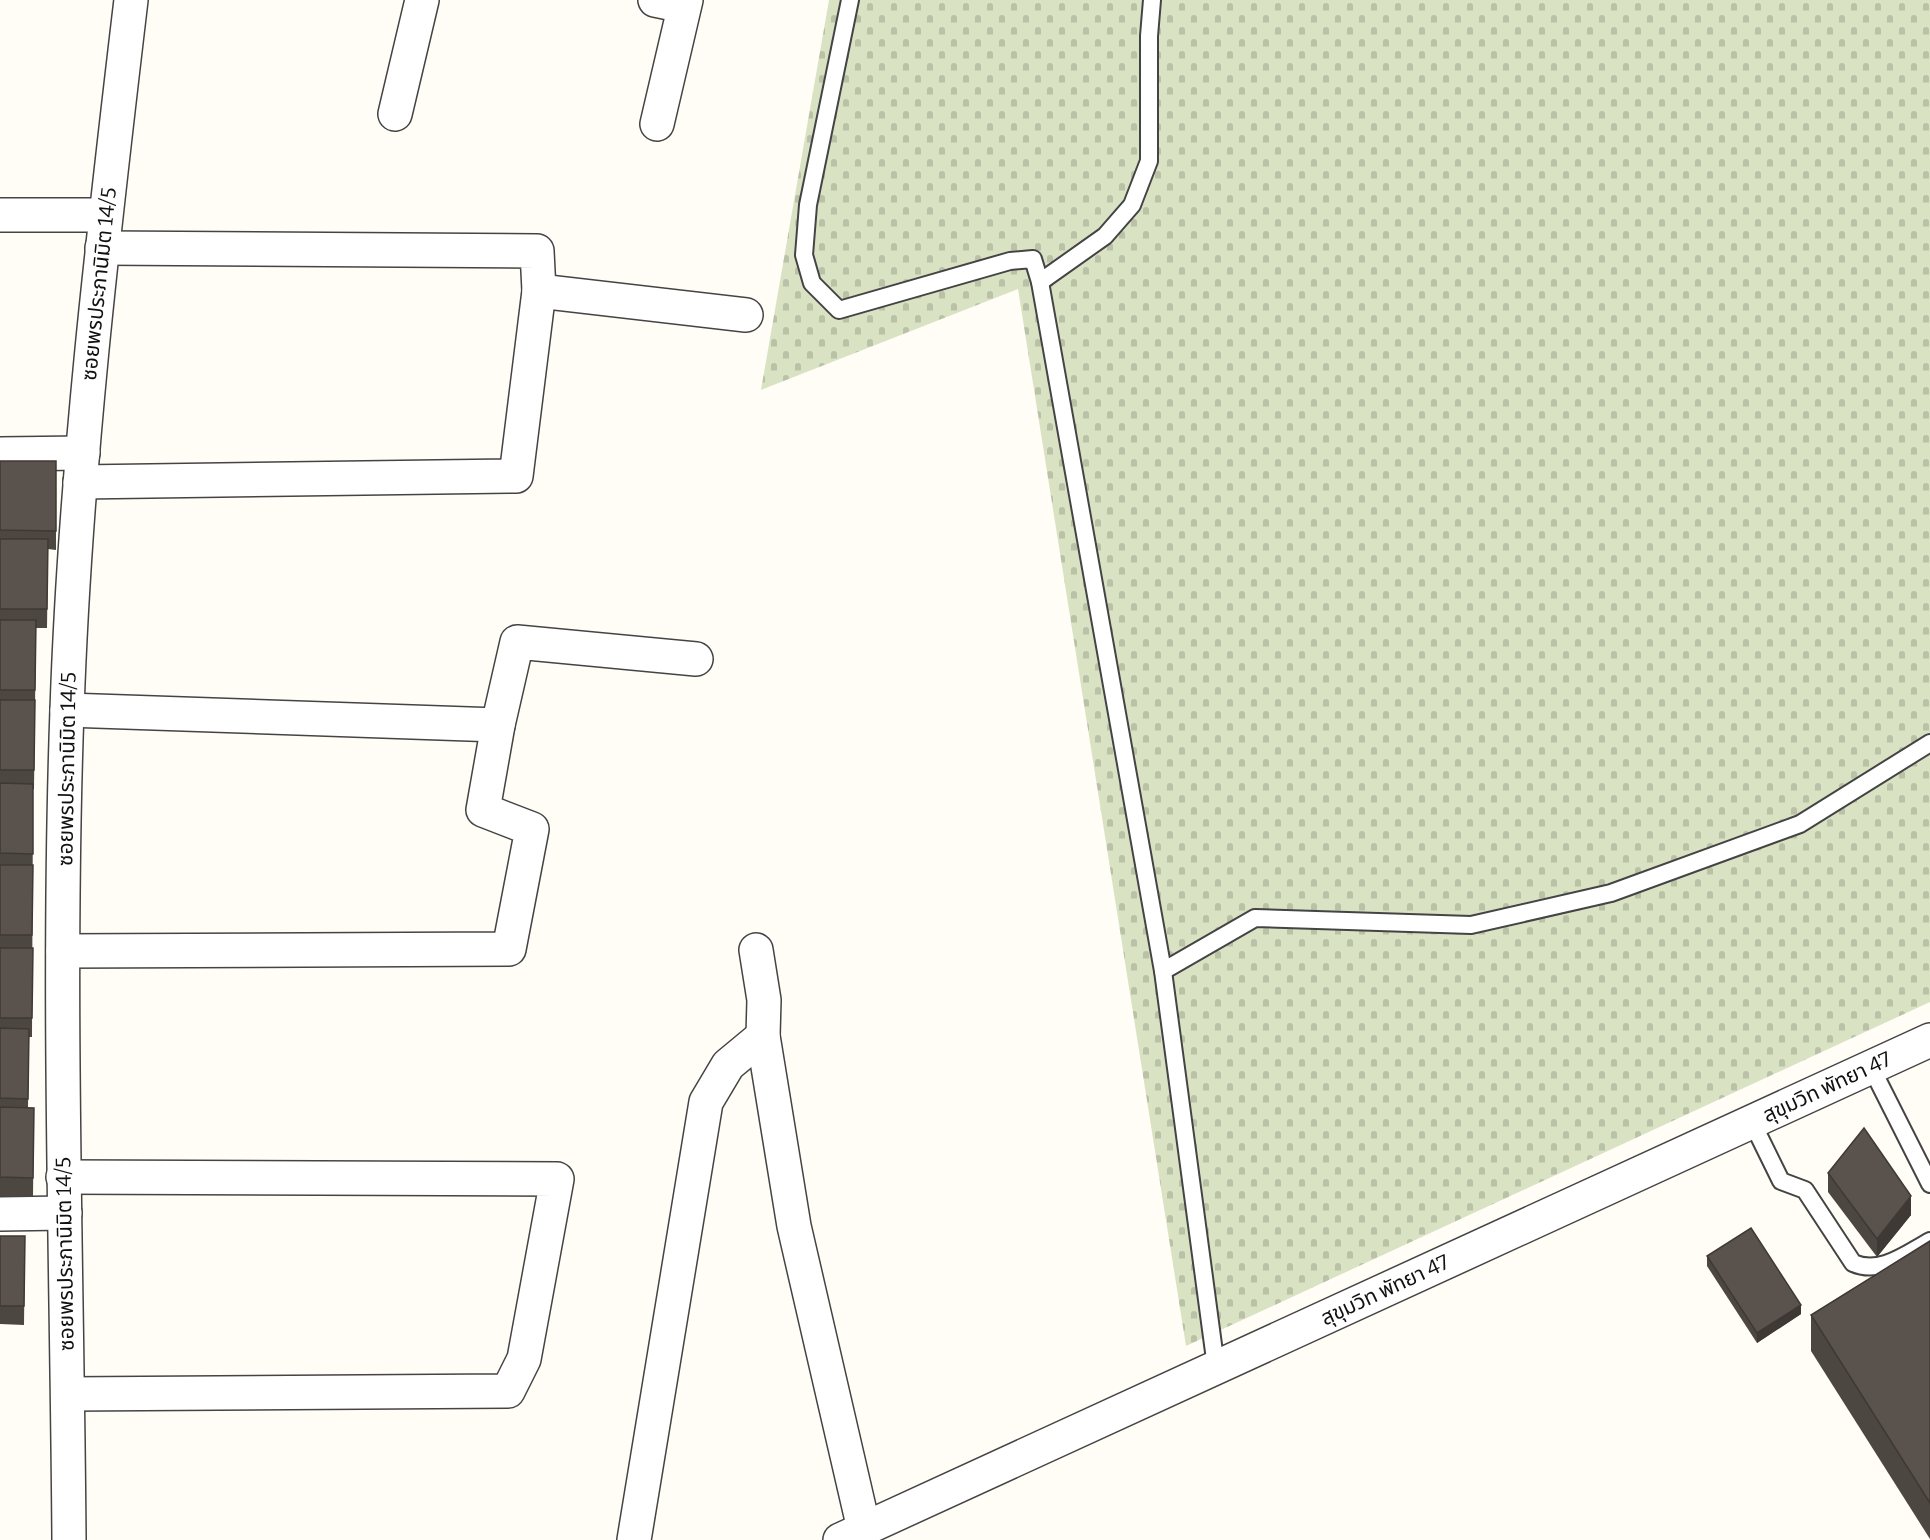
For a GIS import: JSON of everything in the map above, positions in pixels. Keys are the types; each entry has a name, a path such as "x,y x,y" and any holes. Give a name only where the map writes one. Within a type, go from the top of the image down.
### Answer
{"street":[{"name":"ซอยพรประภานิมิต 14/5","path":"69,1540 63,1177 63,951 67,710 82,467 105,214 131,0"},
{"path":"395,114 422,0"},
{"path":"657,124 675,2"},
{"path":"0,215 105,214"},
{"path":"0,454 82,467 516,476 539,291 537,251 102,249"},
{"path":"539,291 746,315"},
{"path":"63,951 508,949 532,829 483,810 498,725 517,642 696,659"},
{"path":"67,710 498,725"},
{"path":"756,950 764,1000 764,1036 794,1226 852,1535"},
{"path":"634,1540 706,1102 728,1065 764,1036"},
{"name":"สุขุมวิท พัทยา 47","path":"852,1535 1752,1122 1870,1065 1930,1040"},
{"path":"63,1177 557,1179 524,1359 508,1391 68,1394"},
{"path":"0,1214 65,1214"}],"lane":[{"path":"850,0 808,205 804,255 812,283 839,310 1010,261 1033,259 1040,282 1163,971 1216,1367"},
{"path":"1040,282 1105,236 1132,205 1149,160 1149,36 1152,0"},
{"path":"1163,971 1255,918 1471,925 1611,893 1800,824 1930,743"},
{"path":"1870,1065 1930,1184"},
{"path":"1752,1122 1777,1175 1787,1185 1805,1190 1853,1263 1866,1269 1879,1268 1930,1241"}],"green space":[{"path":"829,0 1930,0 1930,1002 1186,1346 1018,289 761,390"}],"building":[{"path":"0,461 56,461 56,531 0,530"},
{"path":"0,539 48,539 47,609 0,609"},
{"path":"0,620 36,620 35,690 0,690"},
{"path":"0,700 35,700 34,770 0,770"},
{"path":"0,783 33,784 33,854 0,853"},
{"path":"0,865 33,865 32,935 0,935"},
{"path":"0,948 33,948 32,1018 0,1018"},
{"path":"0,1028 29,1029 28,1099 0,1098"},
{"path":"0,1107 34,1108 33,1178 0,1177"},
{"path":"1864,1128 1911,1196 1877,1239 1828,1173"},
{"path":"1751,1228 1801,1305 1757,1333 1707,1256"},
{"path":"0,1236 25,1236 24,1306 0,1306"},
{"path":"1930,1241 1930,1503 1811,1315"}]}
